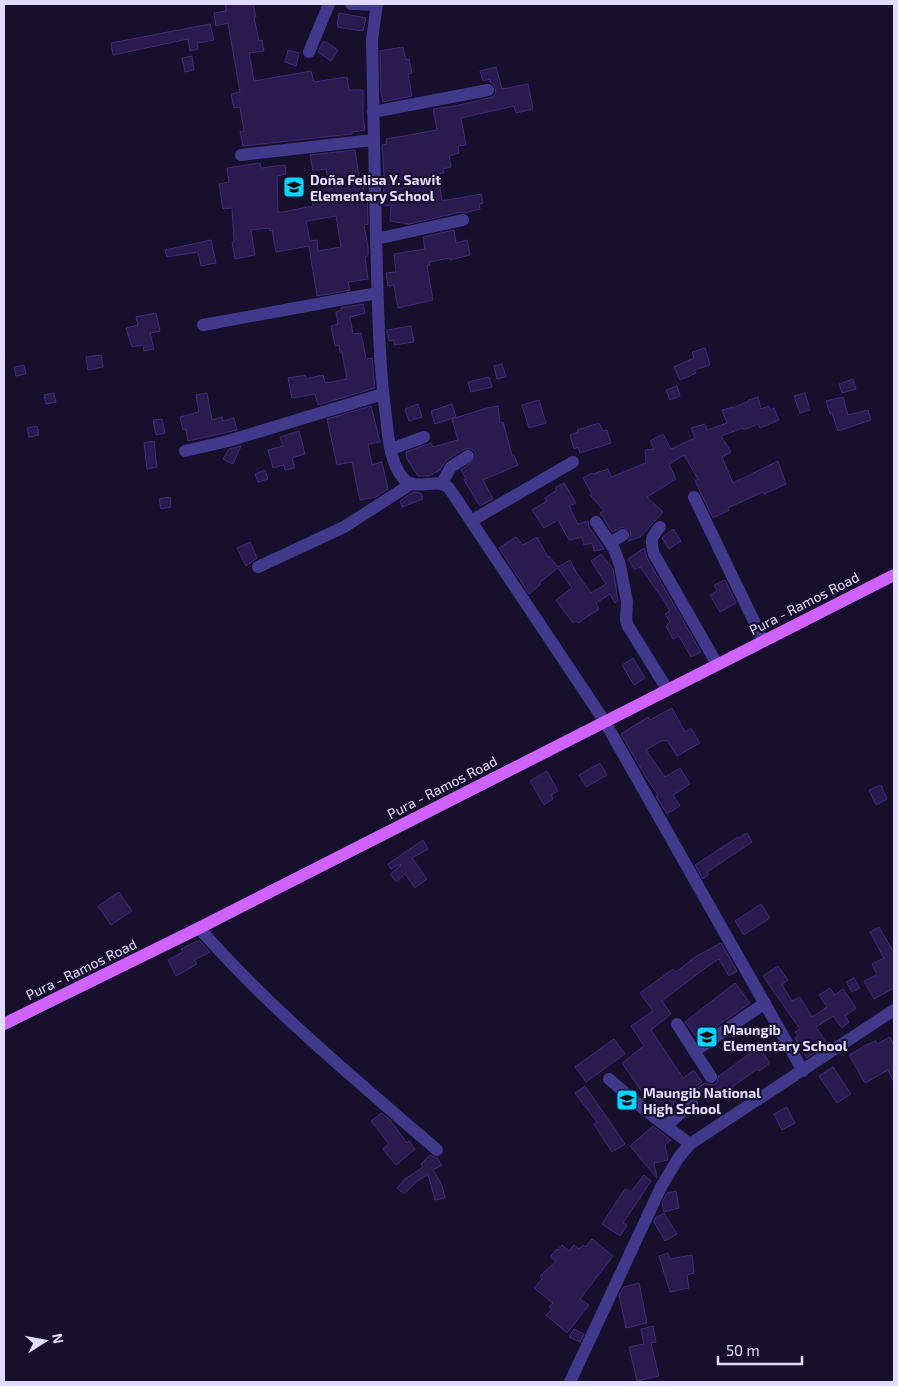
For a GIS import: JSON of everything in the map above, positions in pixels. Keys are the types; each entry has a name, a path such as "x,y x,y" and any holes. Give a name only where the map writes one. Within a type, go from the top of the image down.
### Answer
{"main road":[{"name":"Pura - Ramos Road","path":"4,1024 199,928 894,575"}],"street":[{"path":"309,52 330,4"},
{"path":"352,4 377,5 372,40 377,330 383,394 391,449 398,470 404,480 411,484"},
{"path":"373,112 488,90"},
{"path":"241,155 373,140"},
{"path":"376,238 463,220"},
{"path":"203,325 377,292"},
{"path":"185,451 228,441 383,394"},
{"path":"391,449 424,437"},
{"path":"442,483 451,467 468,456"},
{"path":"471,521 573,462"},
{"path":"258,567 344,527 411,484 442,483 449,488 605,722 803,1071"},
{"path":"694,497 764,640"},
{"path":"596,522 614,549 620,565 627,602 626,620 628,626 667,689"},
{"path":"660,527 652,535 651,540 654,554 717,664"},
{"path":"610,543 623,535"},
{"path":"199,928 238,971 437,1150"},
{"path":"695,1051 764,1003"},
{"path":"570,1382 661,1187 679,1157 690,1144 894,1010"},
{"path":"677,1024 711,1077"},
{"path":"609,1079 690,1144"},
{"path":"666,1126 692,1104"}],"building":[{"path":"253,4 259,41 262,40 264,51 249,53 254,81 311,71 314,82 347,77 349,90 363,90 365,130 352,132 352,134 243,146 240,132 244,131 240,107 234,108 231,94 240,92 228,23 216,26 214,13 226,11 225,5"},
{"path":"339,13 366,18 363,31 337,27"},
{"path":"210,24 214,40 197,43 198,49 190,51 188,39 113,55 111,43"},
{"path":"323,42 338,50 331,61 318,52"},
{"path":"403,47 406,60 409,59 412,73 408,74 412,96 383,102 380,51"},
{"path":"288,50 299,53 296,66 285,62"},
{"path":"192,56 194,70 185,72 182,58"},
{"path":"496,67 502,89 528,84 533,109 516,113 514,106 461,118 466,145 458,146 459,153 449,156 451,167 443,169 444,173 438,174 442,201 481,194 483,203 479,204 480,209 409,224 390,221 391,205 384,206 382,145 387,144 386,139 437,130 433,109 493,97 496,92 494,85 490,82 490,79 483,81 480,71"},
{"path":"355,150 360,184 363,184 364,193 367,192 368,224 364,225 368,247 368,255 365,258 368,279 348,282 350,290 317,296 309,246 276,252 272,230 270,231 269,228 251,230 255,255 235,259 232,242 234,241 232,208 223,209 219,184 229,182 227,168 260,163 261,168 285,165 286,174 277,176 278,212 313,206 311,192 330,189 326,169 313,171 310,155","holes":["336,216 341,247 318,251 317,240 310,241 306,221"]},
{"path":"454,230 456,243 467,240 470,255 450,260 450,258 429,262 430,265 427,266 433,300 398,308 394,285 388,286 386,273 396,272 394,254 425,249 423,237"},
{"path":"211,240 216,263 201,266 198,252 167,257 165,250"},
{"path":"363,304 365,313 350,317 353,334 361,333 366,359 372,358 375,388 318,405 315,394 292,398 288,378 305,375 306,379 323,375 325,383 347,379 342,352 340,352 339,345 335,346 331,326 338,324 336,312 342,310 341,308"},
{"path":"156,313 160,331 150,333 154,349 144,351 143,345 132,347 126,328 138,325 136,317"},
{"path":"411,326 414,342 394,345 394,340 389,341 387,330"},
{"path":"705,348 710,365 694,370 696,373 680,380 674,367 694,358 692,352"},
{"path":"101,355 103,367 88,370 86,357"},
{"path":"502,364 506,377 497,379 494,366"},
{"path":"24,365 26,374 16,376 14,367"},
{"path":"489,377 492,387 471,392 468,382"},
{"path":"853,379 856,389 842,393 839,384"},
{"path":"677,386 680,396 670,400 666,390"},
{"path":"54,393 56,402 46,404 44,395"},
{"path":"207,393 212,420 222,417 223,421 234,418 237,430 188,441 186,429 183,430 180,417 199,412 196,395"},
{"path":"805,393 810,410 800,413 794,396"},
{"path":"758,397 761,409 769,406 770,410 774,408 779,420 760,428 758,424 721,436 731,452 722,457 733,483 778,461 786,484 728,508 729,510 713,518 695,481 698,479 684,455 669,464 676,479 647,497 663,512 640,537 628,541 631,535 630,531 623,527 612,532 600,513 604,511 590,495 592,494 583,478 592,473 608,469 611,477 646,463 645,450 654,449 650,441 663,434 671,449 695,438 691,428 705,424 707,430 727,423 722,410 733,408"},
{"path":"843,397 848,415 868,410 871,420 838,431 826,401"},
{"path":"539,400 546,423 529,428 522,405"},
{"path":"418,404 422,417 409,421 405,409"},
{"path":"452,404 456,417 435,424 431,411"},
{"path":"371,406 380,442 368,444 372,465 382,462 388,489 376,497 360,500 352,462 337,465 327,419"},
{"path":"498,406 500,423 503,422 512,455 514,455 518,465 483,480 493,499 480,506 464,480 466,479 461,470 475,459 475,452 471,449 464,449 447,460 440,470 429,476 418,476 407,459 406,452 431,443 433,447 458,440 452,419"},
{"path":"162,419 165,433 156,435 153,420"},
{"path":"599,423 603,431 607,430 611,443 580,453 578,447 574,449 570,435 578,432 577,430"},
{"path":"37,426 39,435 29,437 27,428"},
{"path":"299,431 305,454 292,458 295,468 285,470 284,465 273,468 268,450 283,446 280,437"},
{"path":"154,441 157,467 147,469 144,443"},
{"path":"241,446 233,464 223,459 229,449"},
{"path":"265,470 268,479 258,482 255,474"},
{"path":"564,483 576,503 569,506 578,524 588,521 589,527 604,549 594,551 592,543 584,545 582,537 569,540 558,520 544,528 532,510 547,501 545,498 557,490 555,488"},
{"path":"413,492 421,493 423,499 402,507 400,501"},
{"path":"170,497 171,507 161,509 159,499"},
{"path":"673,529 681,541 669,549 662,538"},
{"path":"516,537 523,545 537,537 548,557 558,567 570,560 591,593 606,584 591,561 601,554 613,569 618,601 615,603 610,594 596,603 599,609 578,623 576,621 573,623 556,600 572,588 558,568 539,583 541,584 529,594 499,548"},
{"path":"250,542 257,558 246,566 237,548"},
{"path":"644,548 647,558 701,652 691,657 679,636 673,639 666,626 670,622 665,614 670,611 663,599 640,567 635,570 628,559"},
{"path":"725,580 736,603 720,612 710,595 717,591 714,585"},
{"path":"633,658 645,678 634,685 622,665"},
{"path":"672,708 685,732 691,728 700,743 677,756 667,740 663,740 646,750 665,777 680,768 690,784 673,795 680,806 667,814 656,796 658,795 621,734 648,717 650,720"},
{"path":"600,763 607,775 586,787 579,775"},
{"path":"547,771 558,791 551,795 553,799 544,805 530,781"},
{"path":"881,785 887,799 876,805 869,790"},
{"path":"747,833 752,842 707,872 709,874 703,879 695,865"},
{"path":"423,840 428,849 412,858 427,879 415,888 405,874 396,882 390,874 401,865 391,869 388,864"},
{"path":"119,892 132,911 111,925 98,906"},
{"path":"761,904 770,918 744,935 735,921"},
{"path":"879,927 894,953 894,988 874,999 864,981 877,975 872,964 884,958 870,932"},
{"path":"199,940 210,952 194,960 197,964 176,976 168,960 183,952 181,949"},
{"path":"721,943 737,971 729,976 719,959 708,966 662,1001 671,1014 651,1030 683,1078 694,1070 702,1082 663,1111 647,1090 643,1093 622,1063 644,1046 631,1026 653,1011 640,993 673,969 676,972 695,957"},
{"path":"778,966 788,980 782,985 792,1001 800,997 812,1017 827,1007 819,995 830,988 835,995 843,989 856,1008 845,1016 849,1022 842,1028 833,1016 816,1027 827,1044 807,1058 795,1038 798,1036 795,1032 800,1029 763,976"},
{"path":"854,978 860,988 852,992 846,982"},
{"path":"735,983 750,1003 698,1039 685,1022"},
{"path":"890,1037 894,1046 894,1082 888,1070 865,1083 849,1055 866,1045 876,1041 877,1044"},
{"path":"614,1039 625,1054 586,1082 575,1067"},
{"path":"759,1047 770,1063 759,1071 757,1069 708,1102 698,1087 705,1083 716,1084 719,1076"},
{"path":"833,1067 851,1094 837,1103 819,1076"},
{"path":"585,1086 625,1144 612,1152 594,1124 597,1122 575,1093"},
{"path":"787,1107 795,1123 782,1130 774,1114"},
{"path":"382,1113 390,1120 407,1143 409,1141 415,1149 396,1165 383,1149 389,1144 371,1121"},
{"path":"653,1126 671,1140 665,1145 668,1160 654,1163 657,1178 630,1146"},
{"path":"430,1155 437,1158 442,1165 433,1170 442,1185 445,1198 435,1200 428,1174 416,1182 404,1194 397,1188 405,1179 423,1167 421,1164"},
{"path":"644,1175 651,1181 623,1223 627,1225 620,1236 602,1224 625,1189 631,1192"},
{"path":"676,1191 679,1208 664,1212 662,1203 667,1193"},
{"path":"664,1213 677,1234 665,1241 654,1222 655,1218"},
{"path":"592,1239 613,1256 580,1299 589,1305 567,1333 546,1315 552,1309 549,1307 553,1303 534,1288 542,1279 540,1276 556,1261 550,1257 557,1249 562,1245 569,1251 574,1245 579,1249 583,1245 585,1247"},
{"path":"668,1253 670,1259 692,1255 694,1273 687,1275 689,1288 670,1292 659,1256"},
{"path":"639,1283 647,1323 626,1328 619,1295 624,1287"},
{"path":"653,1326 656,1342 651,1343 659,1376 637,1381 629,1347 644,1344 641,1329"},
{"path":"574,1329 584,1334 580,1342 569,1337"}],"place":[{"name":"Doña Felisa Y. Sawit Elementary School","path":"294,187"},
{"name":"Maungib Elementary School","path":"707,1037"},
{"name":"Maungib National High School","path":"627,1100"}]}
